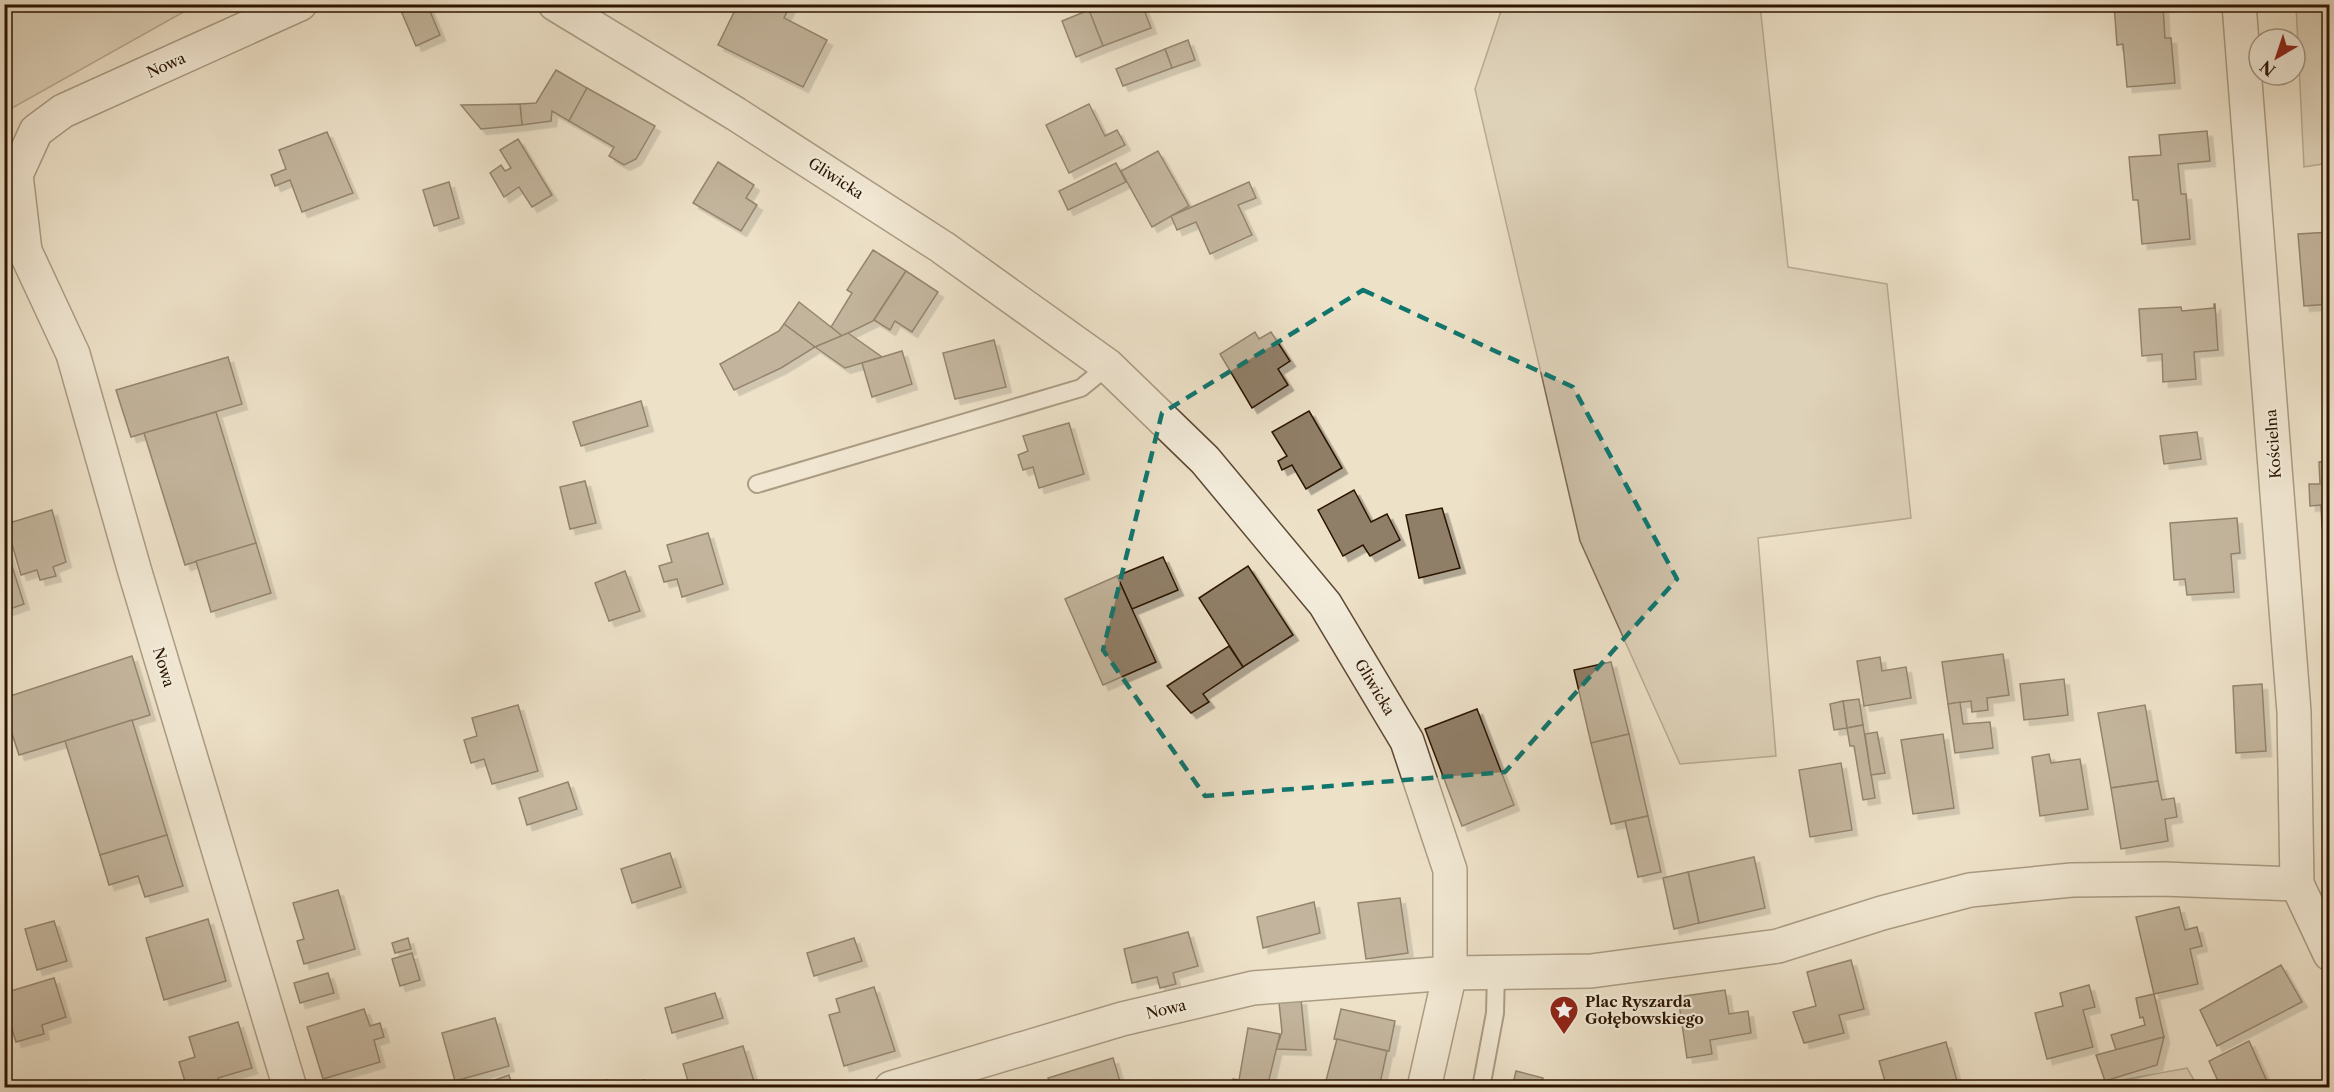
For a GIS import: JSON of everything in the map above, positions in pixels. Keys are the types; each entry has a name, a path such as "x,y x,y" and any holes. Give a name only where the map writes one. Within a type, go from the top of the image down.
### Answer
{"street":[{"name":"Nowa","path":"290,1088 135,572 73,354 15,242 16,175 36,131 63,111 300,4"},
{"name":"Gliwicka","path":"555,4 736,114 942,247 1108,366 1205,460 1325,604 1407,741 1450,870 1450,973 1424,1088"},
{"name":"Kościelna","path":"2239,4 2294,712 2297,884"},
{"name":"Nowa","path":"4,137 14,133 36,131"},
{"name":"Nowa","path":"891,1088 1122,1019 1253,988 1450,973 1591,971 1778,946 1882,913 1970,890 2072,880 2152,879 2297,884"},
{"path":"2297,884 2330,954"}],"lane":[{"path":"757,484 1082,388 1108,366"},
{"path":"1481,1088 1495,1013 1496,972"}],"highlighted area":[{"path":"1363,290 1573,387 1677,579 1505,772 1205,796 1103,650 1162,413"}],"shaded area":[{"path":"5,4 196,4 196,5 5,112"},
{"path":"1503,5 1760,5 1788,267 1887,284 1911,518 1758,538 1776,756 1680,764 1580,541 1475,89"},
{"path":"2296,5 2329,5 2329,163 2304,167 2300,87 2307,87 2307,27 2297,27"},
{"path":"2187,1068 2198,1087 2085,1087"}],"building":[{"path":"427,4 440,35 416,46 399,6"},
{"path":"738,4 791,4 784,18 827,40 803,87 718,45"},
{"path":"1105,4 1142,4 1151,28 1103,46 1089,10"},
{"path":"2114,4 2190,4 2163,7 2165,38 2171,38 2175,83 2127,87 2123,44 2117,45"},
{"path":"1089,10 1103,46 1076,57 1062,21"},
{"path":"1188,40 1195,60 1172,68 1165,49"},
{"path":"1165,49 1172,68 1123,86 1116,69"},
{"path":"556,70 587,88 569,121 552,111 551,121 522,125 520,104 536,103"},
{"path":"587,88 655,126 636,159 624,165 609,156 614,147 569,121"},
{"path":"520,104 522,125 481,129 461,105"},
{"path":"1089,104 1105,136 1117,130 1125,145 1069,173 1046,125"},
{"path":"2207,131 2210,161 2178,164 2181,194 2186,194 2190,239 2142,244 2138,200 2133,200 2129,157 2161,155 2159,135"},
{"path":"327,132 353,193 302,212 290,180 275,186 271,175 286,169 279,150"},
{"path":"518,139 552,195 532,207 519,187 504,197 490,173 501,165 505,171 511,168 500,150"},
{"path":"1158,151 1189,206 1152,227 1121,171"},
{"path":"718,162 754,185 746,198 757,205 741,231 693,203"},
{"path":"1116,163 1126,182 1068,210 1059,191"},
{"path":"449,182 459,218 434,226 423,190"},
{"path":"1249,182 1256,198 1238,205 1252,235 1210,254 1196,222 1177,230 1171,216"},
{"path":"2330,232 2330,304 2304,306 2298,234"},
{"path":"873,250 906,271 873,321 842,336 831,327 852,293 847,290"},
{"path":"906,271 938,292 912,332 895,321 890,330 874,320"},
{"path":"799,302 842,336 815,347 784,324"},
{"path":"2214,304 2218,350 2194,352 2196,379 2163,382 2162,354 2142,356 2139,309 2181,307 2182,311 2214,308"},
{"path":"784,324 815,347 781,368 734,390 720,364 779,331"},
{"path":"1255,332 1259,339 1271,332 1290,361 1278,369 1288,385 1252,408 1220,354"},
{"path":"848,333 882,357 845,368 815,347"},
{"path":"994,340 1006,387 955,399 943,353"},
{"path":"902,351 912,384 872,397 862,363"},
{"path":"228,357 242,404 131,437 116,390"},
{"path":"641,401 648,426 581,446 573,422"},
{"path":"1309,411 1342,468 1306,489 1292,465 1282,470 1278,461 1287,456 1272,432"},
{"path":"216,412 256,543 185,565 144,433"},
{"path":"1069,423 1084,474 1039,488 1033,467 1023,470 1018,455 1028,451 1023,436"},
{"path":"2197,432 2201,459 2164,464 2160,436"},
{"path":"2330,461 2330,528 2322,528 2321,505 2310,506 2309,484 2320,484 2319,462"},
{"path":"585,481 596,523 570,529 560,487"},
{"path":"1354,490 1371,522 1387,514 1400,540 1370,556 1363,545 1343,556 1318,510"},
{"path":"1442,508 1460,568 1419,578 1406,515"},
{"path":"52,510 66,562 53,567 56,576 40,580 37,570 21,575 6,524"},
{"path":"2237,518 2240,553 2231,554 2234,592 2187,595 2185,579 2174,580 2170,523"},
{"path":"708,533 723,584 682,597 677,579 664,582 659,566 672,562 667,545"},
{"path":"256,543 271,593 211,612 196,561"},
{"path":"4,545 24,604 4,611"},
{"path":"1163,557 1178,590 1132,609 1117,576"},
{"path":"1248,566 1293,635 1243,667 1199,598"},
{"path":"625,571 640,611 609,621 595,583"},
{"path":"1117,576 1156,662 1103,685 1065,599"},
{"path":"1229,646 1243,667 1203,694 1209,702 1191,713 1167,686"},
{"path":"2003,654 2009,695 1987,698 1988,710 1972,712 1971,701 1948,704 1942,662"},
{"path":"132,656 150,715 19,755 4,709 4,698"},
{"path":"1880,657 1882,671 1906,667 1911,698 1864,706 1857,661"},
{"path":"1611,662 1629,734 1591,743 1574,670"},
{"path":"2064,679 2068,715 2024,720 2020,684"},
{"path":"2262,684 2266,751 2236,753 2233,686"},
{"path":"1859,699 1863,725 1847,728 1843,701"},
{"path":"1843,701 1847,728 1834,730 1830,704"},
{"path":"1960,702 1963,724 1990,722 1993,748 1955,753 1948,704"},
{"path":"518,705 538,771 492,784 484,759 471,763 464,740 477,736 472,718"},
{"path":"2145,705 2158,781 2111,788 2098,713"},
{"path":"1477,709 1514,805 1462,826 1425,729"},
{"path":"132,720 167,835 100,855 65,741"},
{"path":"1863,725 1875,798 1863,800 1854,746 1850,746 1847,728"},
{"path":"1877,732 1885,773 1871,775 1865,734"},
{"path":"1629,734 1648,816 1611,824 1591,743"},
{"path":"1943,734 1954,808 1913,814 1901,740"},
{"path":"2049,754 2051,763 2080,759 2088,809 2040,816 2032,757"},
{"path":"1841,763 1852,830 1810,837 1799,770"},
{"path":"2158,781 2162,800 2174,798 2177,817 2165,819 2168,841 2121,849 2111,788"},
{"path":"568,782 577,809 527,825 519,798"},
{"path":"1648,816 1661,872 1638,877 1625,821"},
{"path":"167,835 183,886 145,897 138,876 109,885 100,855"},
{"path":"670,853 681,887 632,903 621,869"},
{"path":"1754,857 1765,908 1699,923 1688,872"},
{"path":"1688,872 1699,923 1674,929 1663,878"},
{"path":"338,890 355,949 304,964 297,941 304,939 293,903"},
{"path":"1400,898 1408,953 1366,959 1358,903"},
{"path":"1314,902 1320,933 1263,948 1257,917"},
{"path":"2179,907 2185,930 2197,927 2202,946 2190,949 2198,984 2154,994 2136,917"},
{"path":"208,919 226,981 164,1000 146,938"},
{"path":"54,921 67,961 37,970 25,929"},
{"path":"1188,932 1198,966 1173,973 1176,984 1160,988 1157,977 1132,983 1124,949"},
{"path":"408,938 411,949 395,953 392,943"},
{"path":"854,938 862,961 814,976 807,953"},
{"path":"412,953 420,980 400,986 392,959"},
{"path":"1851,960 1864,1009 1839,1015 1844,1033 1804,1043 1793,1012 1816,1006 1807,972"},
{"path":"2281,965 2302,1002 2217,1046 2200,1010"},
{"path":"328,973 334,993 300,1003 294,983"},
{"path":"54,978 66,1017 42,1025 44,1034 16,1042 4,1004 4,993"},
{"path":"2089,985 2095,1007 2083,1010 2093,1047 2047,1059 2035,1013 2063,1006 2060,993"},
{"path":"874,987 895,1051 844,1066 829,1015 840,1012 836,999"},
{"path":"1725,990 1729,1014 1748,1011 1751,1033 1710,1040 1712,1054 1687,1058 1678,997"},
{"path":"715,993 723,1018 672,1033 665,1008"},
{"path":"2154,994 2164,1037 2116,1050 2111,1035 2145,1025 2143,1017 2140,1018 2136,998"},
{"path":"1301,999 1306,1050 1276,1049 1282,1032 1279,1002"},
{"path":"364,1009 370,1026 380,1023 384,1037 374,1040 380,1062 323,1079 307,1027"},
{"path":"1341,1009 1395,1021 1389,1051 1334,1039"},
{"path":"495,1018 509,1066 455,1081 442,1033"},
{"path":"238,1022 252,1068 218,1078 221,1088 187,1088 179,1062 195,1057 189,1037"},
{"path":"1248,1028 1280,1034 1267,1088 1232,1088 1233,1079 1239,1080"},
{"path":"2164,1037 2157,1065 2105,1081 2096,1055"},
{"path":"1337,1039 1387,1051 1379,1088 1324,1088"},
{"path":"2249,1041 2270,1088 2221,1088 2209,1061"},
{"path":"1946,1042 1959,1088 1887,1088 1879,1061"},
{"path":"743,1046 756,1088 690,1088 683,1064"},
{"path":"1113,1058 1122,1088 1051,1088 1048,1078"},
{"path":"1516,1071 1543,1078 1541,1088 1512,1088"},
{"path":"509,1075 513,1088 472,1088"},
{"path":"607,1080 609,1088 593,1088 592,1084"},
{"path":"644,1080 647,1088 620,1088"}],"place":[{"name":"Plac Ryszarda Gołębowskiego","path":"1564,1036"}]}
